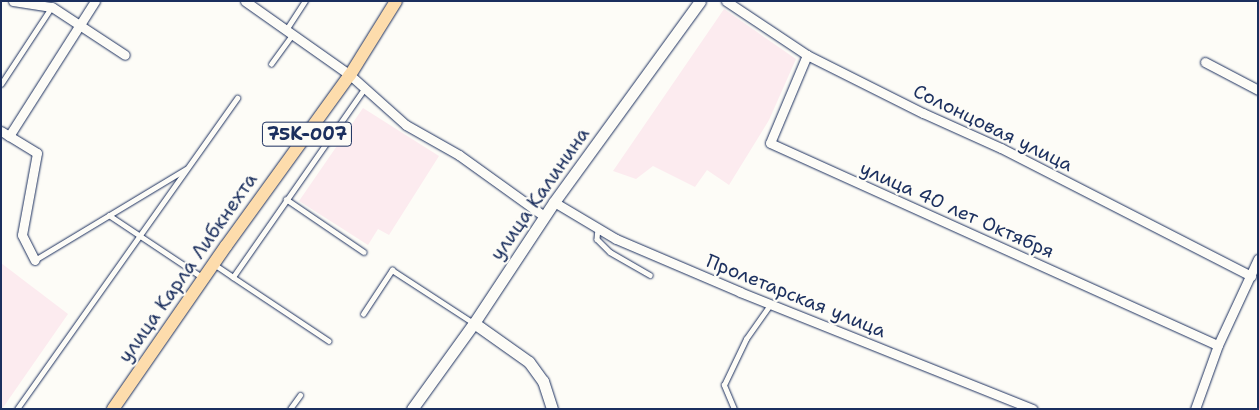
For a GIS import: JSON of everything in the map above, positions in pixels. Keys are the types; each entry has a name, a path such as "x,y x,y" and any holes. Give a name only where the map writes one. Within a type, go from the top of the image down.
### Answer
{"main road":[{"name":"улица Карла Либкнехта","path":"113,409 203,278 350,74 396,1"}],"street":[{"path":"13,1 52,7 125,55"},
{"path":"35,260 22,235 37,153 5,134 95,1"},
{"path":"245,1 350,74 406,125 459,155 544,216"},
{"name":"улица Калинина","path":"412,409 474,323 544,216 700,1"},
{"name":"Солонцовая улица","path":"726,1 807,55 923,113 1001,148 1250,276"},
{"name":"улица 40 лет Октября","path":"807,55 770,144 1218,345"},
{"path":"1205,62 1258,90"},
{"name":"Пролетарская улица","path":"554,202 616,239 771,304 1032,409"},
{"path":"1195,409 1218,345 1258,260"},
{"path":"474,323 529,362 543,381 552,409"}],"lane":[{"path":"271,64 305,1"},
{"path":"1,84 52,7"},
{"path":"232,277 365,88"},
{"path":"17,409 237,98"},
{"path":"35,260 188,168"},
{"path":"286,199 364,252"},
{"path":"109,215 203,278"},
{"path":"598,229 597,238 610,252 650,275"},
{"path":"213,264 329,341"},
{"path":"362,314 392,270 474,323"},
{"path":"734,409 724,385 746,338 771,304"},
{"path":"290,409 300,395"}],"shaded area":[{"path":"724,9 796,59 769,120 729,185 707,170 695,187 653,166 636,179 613,171"},
{"path":"363,108 439,156 389,235 378,229 368,245 299,201"},
{"path":"1,263 68,314 2,409 1,409"}]}
